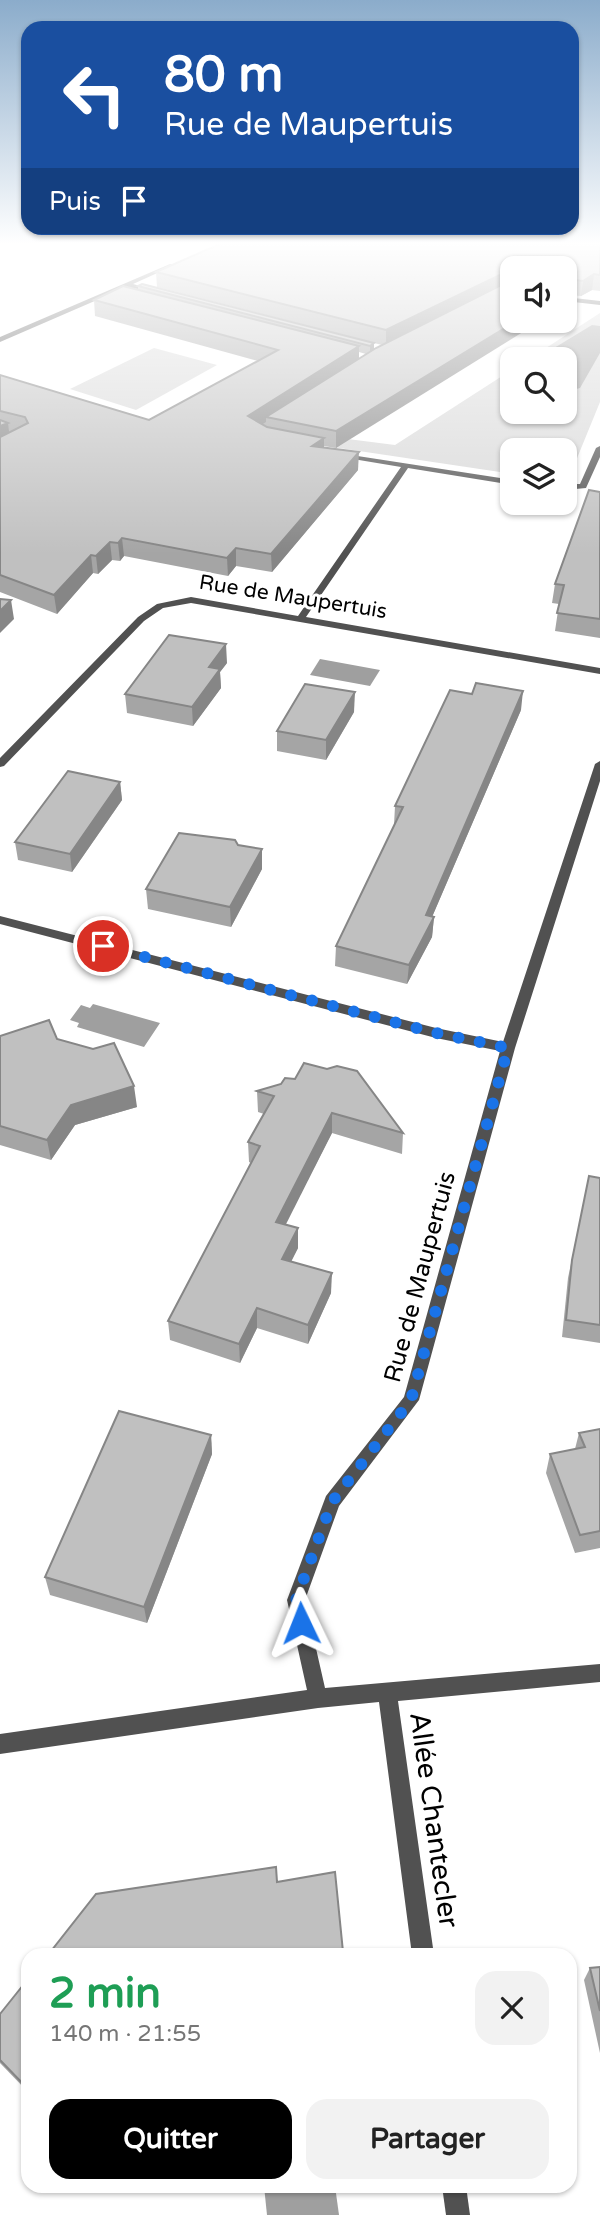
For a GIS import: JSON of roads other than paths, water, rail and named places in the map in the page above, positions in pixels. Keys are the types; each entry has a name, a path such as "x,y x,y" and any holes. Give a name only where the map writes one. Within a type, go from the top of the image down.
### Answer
{"street":[{"path":"577,486 583,486 600,448"},
{"path":"337,454 500,481"},
{"path":"301,618 405,467"},
{"name":"Rue de Maupertuis","path":"0,764 141,619 160,606 191,600 600,671"},
{"name":"Rue de Maupertuis","path":"318,1698 296,1600 332,1502 411,1400 508,1048 600,764"},
{"path":"0,920 436,1033 508,1048"},
{"path":"0,1744 318,1698 600,1672"},
{"name":"Allée Chantecler","path":"387,1693 422,1948"},
{"path":"455,2193 458,2215"}]}
